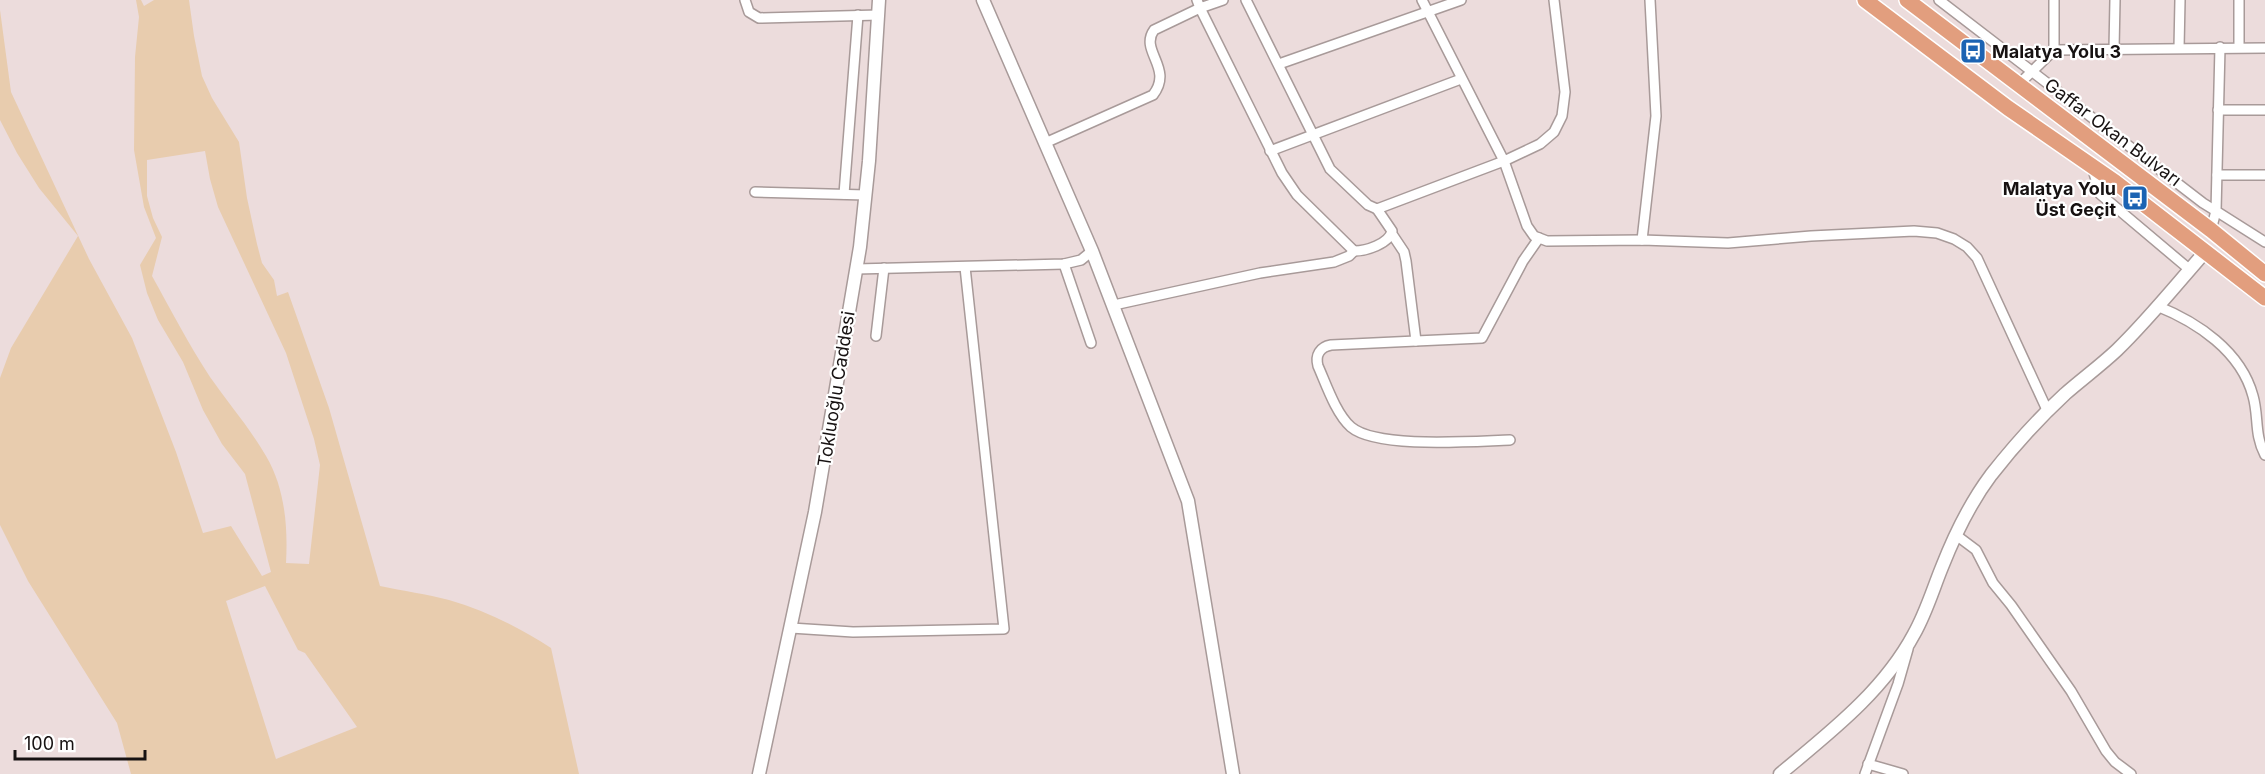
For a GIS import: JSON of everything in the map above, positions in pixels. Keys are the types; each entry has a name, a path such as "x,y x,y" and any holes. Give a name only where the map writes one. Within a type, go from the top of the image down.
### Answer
{"highway":[{"path":"1865,0 2008,108 2092,166 2265,298"},
{"name":"Gaffar Okan Bulvarı","path":"1907,0 2211,230 2265,274"}],"street":[{"path":"746,0 749,12 759,18 879,15"},
{"name":"Tokluoğlu Caddesi","path":"759,774 815,512 856,269 866,195 879,0"},
{"path":"984,0 1114,305 1188,501 1233,774"},
{"path":"1045,143 1153,94 1160,83 1161,73 1150,46 1154,30 1198,4 1223,0"},
{"path":"1246,0 1330,169 1368,205 1377,209 1404,252 1416,341"},
{"path":"1422,0 1504,161 1527,226 1534,236 1547,241 1642,240 1728,243 1914,231 1946,236 1961,243 1977,258 2048,412"},
{"path":"1279,64 1461,0"},
{"path":"1377,209 1504,161 1545,141 1554,132 1562,116 1565,92 1554,0"},
{"path":"1642,240 1656,116 1650,0"},
{"path":"1939,0 2203,203 2265,242"},
{"path":"2018,85 2054,50 2054,0"},
{"path":"2114,49 2115,0"},
{"path":"2179,48 2180,0"},
{"path":"2239,0 2239,47"},
{"path":"1198,4 1270,151 1297,195 1353,251"},
{"path":"844,194 858,15"},
{"path":"2211,230 2216,211 2220,47"},
{"path":"2054,50 2265,48"},
{"path":"1270,151 1461,79"},
{"path":"2218,110 2265,110"},
{"path":"2092,166 2100,194 2189,269"},
{"path":"2217,175 2265,175"},
{"path":"755,192 866,195"},
{"path":"1114,305 1260,273 1335,262 1349,256 1353,251 1387,241 1392,234"},
{"path":"1510,440 1417,441 1362,434 1347,422 1318,366 1317,358 1320,351 1331,345 1482,338 1523,261 1539,238"},
{"path":"856,269 1064,264 1081,260 1092,251"},
{"path":"1903,774 1866,769 1898,684 1910,642 1956,535 1975,499 1992,474 2048,412 2119,347 2205,252"},
{"path":"1064,264 1091,343"},
{"path":"791,628 853,632 1004,628 965,267"},
{"path":"876,336 884,268"},
{"path":"2157,306 2183,317 2204,330 2236,363 2251,389 2257,435 2265,455"},
{"path":"1956,535 1976,550 1993,583 2072,691 2106,751 2115,762 2131,774"},
{"path":"1780,774 1816,746 1851,714 1910,642"}],"shaded area":[{"path":"136,0 141,0 144,6 154,0 189,0 202,76 212,98 239,142 247,198 262,263 274,280 277,296 288,292 329,408 380,586 463,604 514,626 551,648 579,774 131,774 117,723 28,581 0,525 0,378 11,348 78,236 39,188 0,120 0,10 11,92 89,259 132,338 176,452 203,533 231,526 262,576 271,572 245,474 222,444 203,410 183,362 158,320 147,293 140,265 156,238 144,207 134,150 135,57 139,17","holes":["205,151 218,207 286,353 314,439 320,465 309,564 286,563 284,508 272,468 253,436 202,365 152,276 162,237 153,218 147,196 147,160","265,586 298,650 305,653 357,727 276,759 226,601"]}],"place":[{"name":"Malatya Yolu 3","path":"1973,51"},
{"name":"Malatya Yolu Üst Geçit","path":"2135,198"}]}
